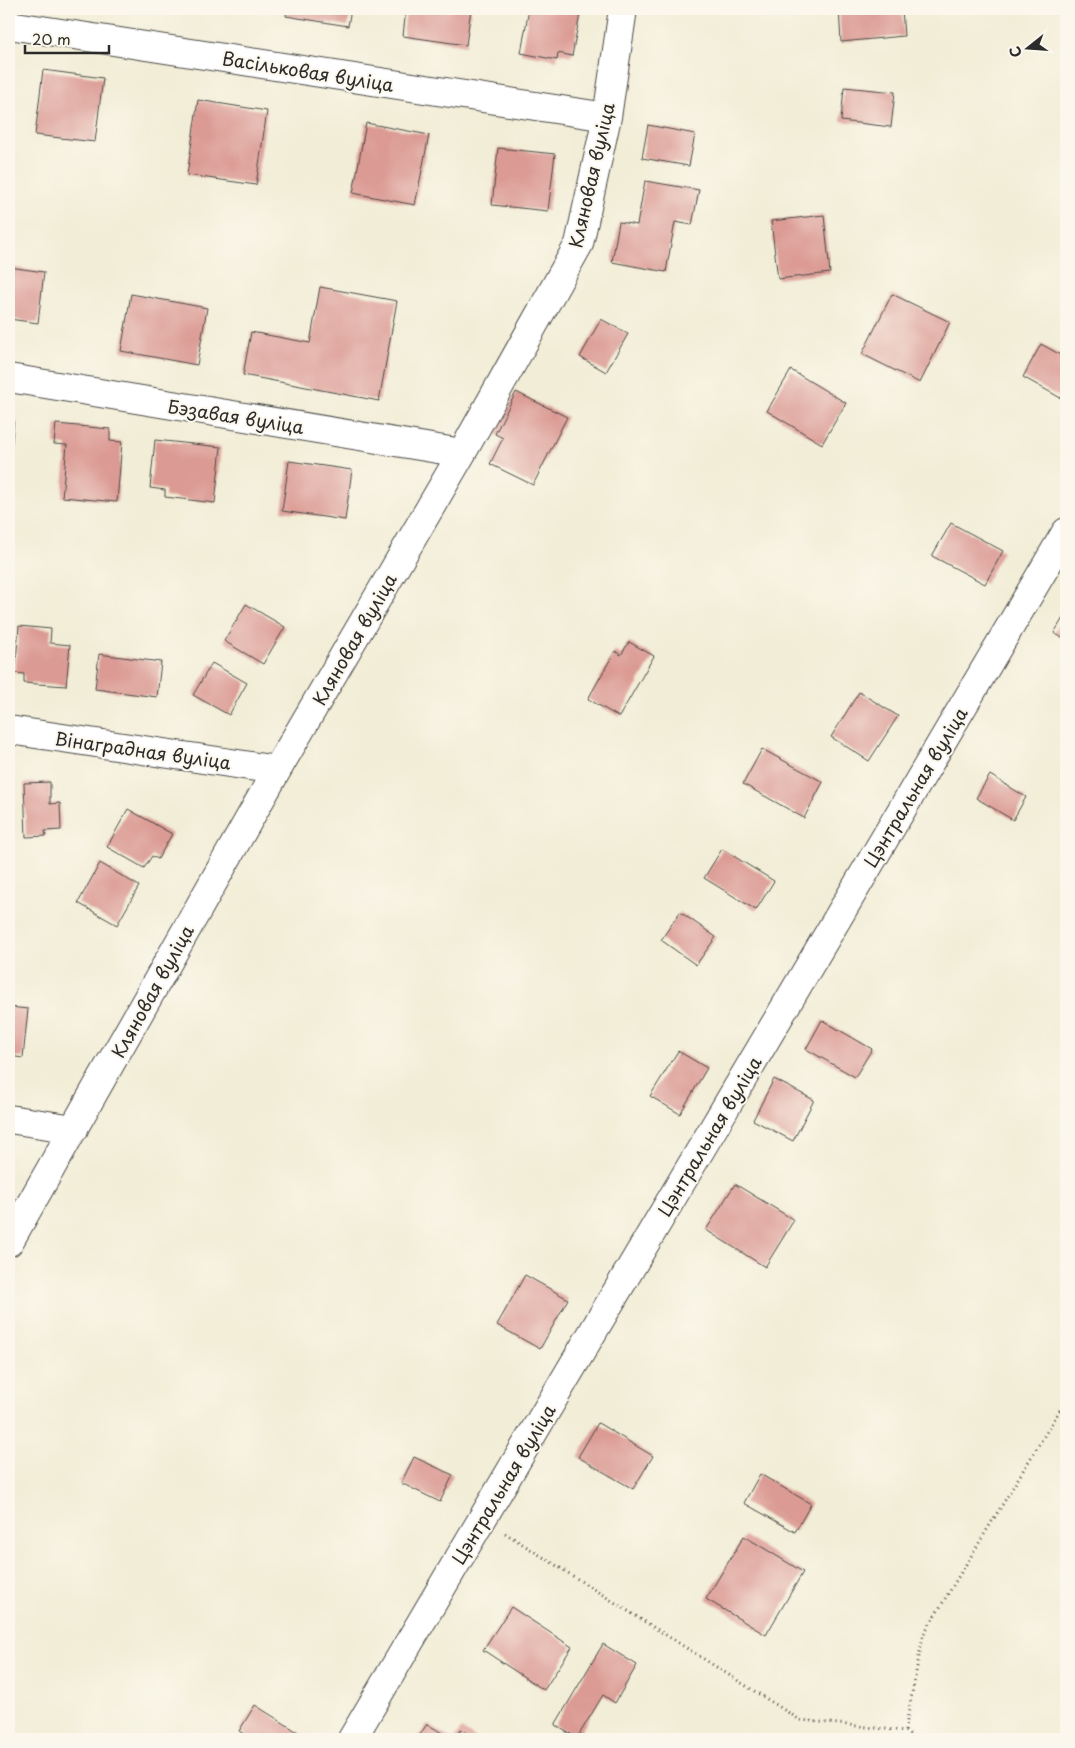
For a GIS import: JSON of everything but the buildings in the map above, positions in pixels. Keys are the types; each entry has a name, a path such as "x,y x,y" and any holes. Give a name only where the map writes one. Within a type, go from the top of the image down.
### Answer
{"street":[{"name":"Кляновая вуліца","path":"9,1242 277,770 462,453 579,244 607,117 623,9"},
{"name":"Васільковая вуліца","path":"9,26 607,117"},
{"name":"Бэзавая вуліца","path":"9,378 462,453"},
{"name":"Цэнтральная вуліца","path":"352,1739 1066,532"},
{"name":"Вінаградная вуліца","path":"9,730 277,770"},
{"path":"9,1119 74,1129"}],"path":[{"path":"905,1731 923,1635 1066,1400"},
{"path":"482,1519 800,1720 905,1731 914,1739"}]}
